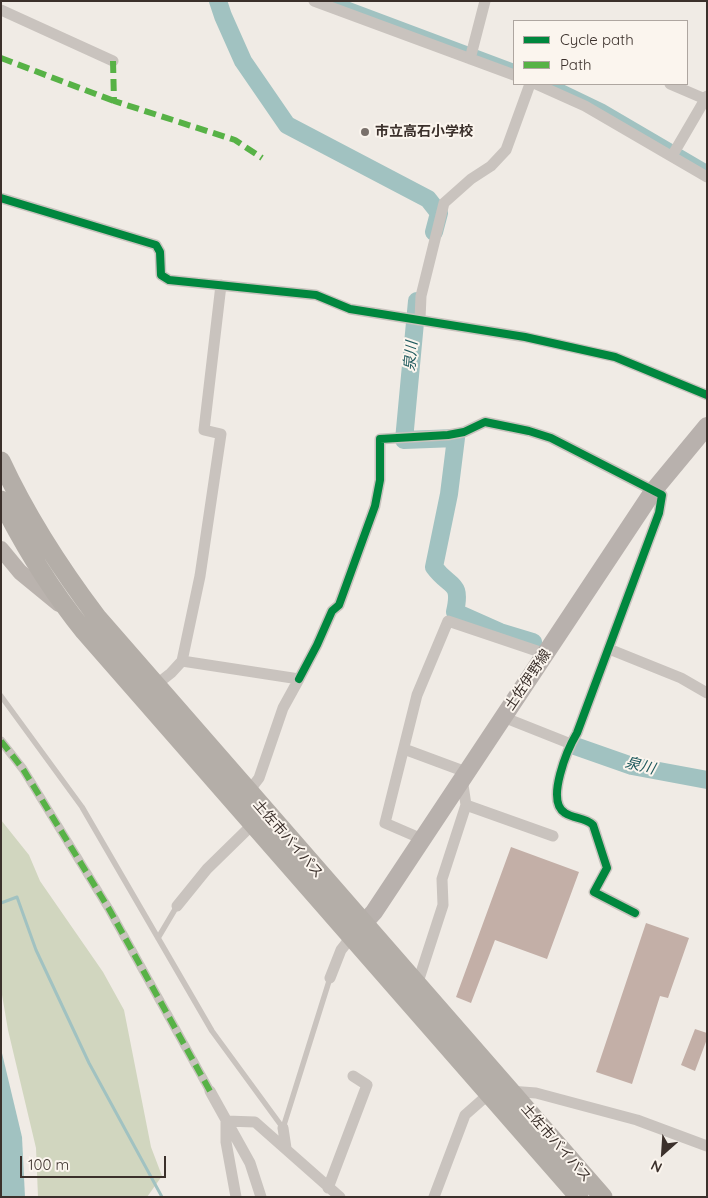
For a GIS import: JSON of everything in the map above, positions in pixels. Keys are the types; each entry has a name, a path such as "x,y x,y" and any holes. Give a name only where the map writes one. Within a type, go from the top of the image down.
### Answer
{"highway":[{"name":"土佐市バイパス","path":"1,461 32,521 67,578 148,691"},
{"name":"土佐市バイパス","path":"1,500 26,546 67,610 148,691 358,930 490,1095 579,1197"},
{"name":"土佐市バイパス","path":"242,799 253,824 358,930 417,985 603,1197"}],"main road":[{"name":"土佐伊野線","path":"358,930 374,912 654,490 707,426"},
{"path":"5,553 16,559 23,556 26,546"},
{"path":"5,553 20,572 67,610"}],"street":[{"path":"314,1 472,54 513,74"},
{"path":"472,54 485,1"},
{"path":"1,10 113,60"},
{"path":"420,319 421,296 439,232 444,203 471,179 491,166 506,150 530,85"},
{"path":"538,85 584,106 674,153 707,177"},
{"path":"673,85 706,98 674,153"},
{"path":"1,198 156,245 160,252 161,275 170,280 316,295 350,309 525,337 615,357 707,395"},
{"path":"148,691 182,661 200,576 221,434 204,430 221,285"},
{"path":"242,799 259,778 284,708 332,611 340,604 375,506 380,480 380,438 403,438 464,432 485,422 529,431 551,438 662,495 659,513 610,649 578,733 571,744 556,792 557,805 564,813 588,820 593,825 607,868 594,892 635,913"},
{"path":"422,839 385,823 417,695 448,621 546,654"},
{"path":"610,649 681,678 707,693"},
{"path":"182,661 299,679"},
{"path":"503,716 571,744"},
{"path":"1,741 33,784 109,909 250,1163 261,1197"},
{"path":"404,749 464,775 466,805 442,879 443,905 417,985"},
{"path":"466,805 553,836"},
{"path":"177,906 207,869 253,824"},
{"path":"330,978 341,950 358,930"},
{"path":"328,1188 367,1085 353,1076"},
{"path":"434,1197 465,1115 490,1095 509,1091 536,1093 637,1120 707,1146"},
{"path":"226,1121 256,1122 340,1197"},
{"path":"226,1121 226,1142 236,1197"},
{"path":"283,1128 286,1148"}],"lane":[{"path":"1,696 82,807 212,1031 283,1128"},
{"path":"158,938 177,906"},
{"path":"283,1128 330,978"}],"green space":[{"path":"1,820 29,855 40,881 103,972 124,1010 151,1147 162,1176 147,1197 38,1197 36,1148 8,1030 1,989"}],"water":[{"path":"1,1049 22,1137 25,1197 1,1197"}],"building":[{"path":"511,847 579,872 547,959 495,940 471,1003 456,997"},
{"path":"646,923 689,938 668,998 660,996 632,1084 596,1072"},
{"path":"695,1029 707,1033 707,1039 695,1071 681,1065"}],"waterway":[{"name":"泉川","path":"218,1 243,61 287,125 428,199 439,213 434,232"},
{"path":"333,1 513,69"},
{"path":"553,85 603,109 707,170"},
{"name":"泉川","path":"417,301 404,440 456,438 449,494 434,567 456,590 457,602 455,612 500,632 533,642"},
{"name":"泉川","path":"575,746 632,766 707,780"},
{"path":"1,903 17,897 36,950 89,1063 162,1197"}],"marked path":[{"path":"1,58 114,101"},
{"path":"113,61 114,101 235,140 262,158"},
{"path":"1,741 23,769 109,909 210,1091"}],"cycle path":[{"path":"1,198 156,245 160,252 161,275 169,280 316,295 350,309 525,337 615,357 707,395"},
{"path":"299,679 332,611 339,605 375,506 380,480 380,439 448,435 464,432 485,422 529,431 551,438 662,495 659,513 577,733 564,762 560,774 557,798 559,807 565,813 593,825 607,868 594,892 635,913"}],"place":[{"name":"市立高石小学校","path":"365,132"}]}
